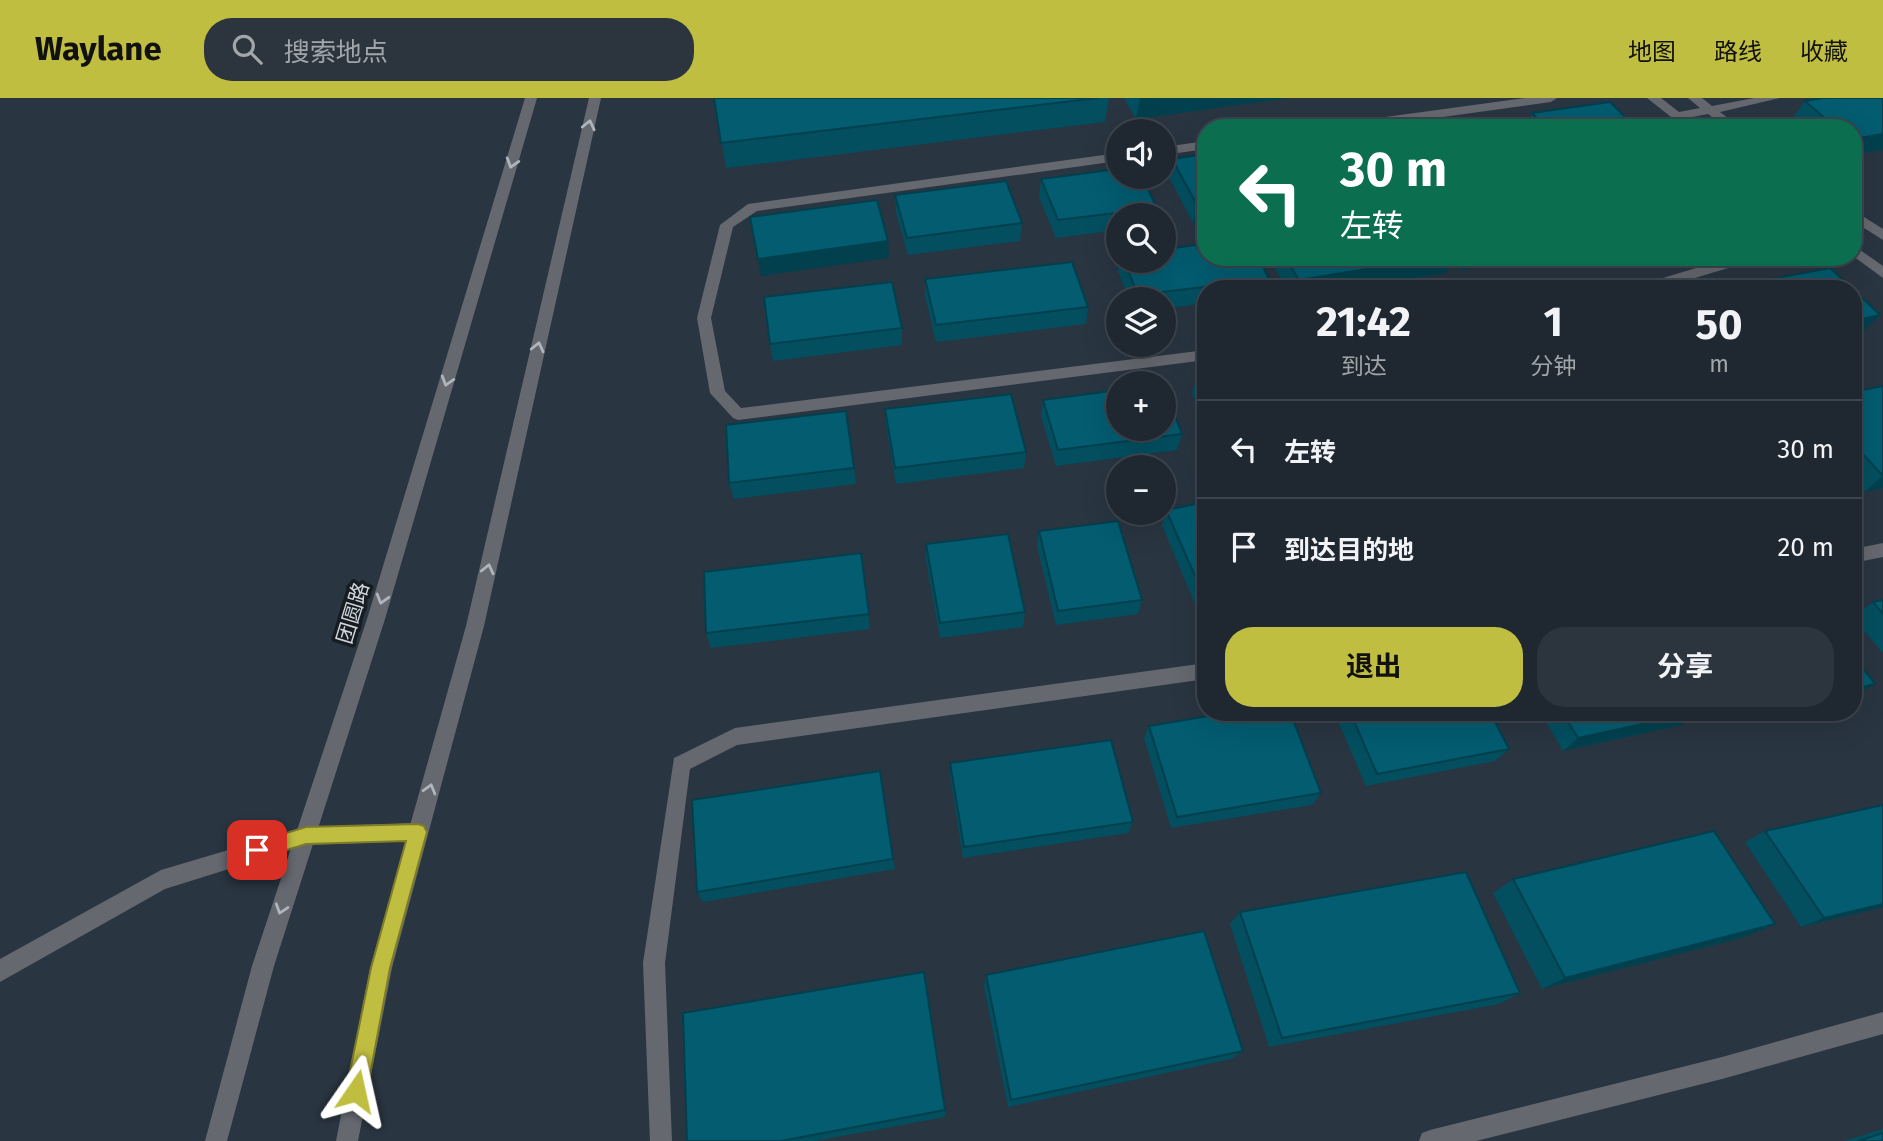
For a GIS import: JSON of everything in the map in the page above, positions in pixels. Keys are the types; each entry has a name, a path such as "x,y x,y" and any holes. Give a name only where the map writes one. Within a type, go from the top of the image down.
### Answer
{"street":[{"name":"团圆路","path":"216,1141 263,966 376,619 531,98"},
{"path":"347,1141 381,968 475,626 595,98"},
{"path":"1399,119 1551,98"},
{"path":"1653,98 1681,119"},
{"path":"1694,98 1722,119"},
{"path":"1677,116 1707,108 1773,98"},
{"path":"1176,149 1197,146"},
{"path":"1106,159 753,207 727,225 704,317 718,393 738,414 1197,356"},
{"path":"1862,224 1883,236"},
{"path":"1862,256 1883,273"},
{"path":"1672,280 1719,266"},
{"path":"1862,554 1883,550"},
{"path":"661,1141 654,963 681,764 735,737 1197,672"},
{"path":"0,971 162,880 306,836 418,832"},
{"path":"1430,1141 1722,1068 1883,1023"}],"building":[{"path":"714,98 1098,98 721,143"},
{"path":"1823,98 1883,98 1883,134 1862,138 1862,119 1826,119 1805,101"},
{"path":"1610,102 1627,119 1538,119 1532,113"},
{"path":"1197,155 1197,205 1176,166 1176,158"},
{"path":"1106,171 1106,189 1148,189 1155,203 1106,203 1106,214 1058,220 1041,179"},
{"path":"1006,181 1022,223 907,238 895,195"},
{"path":"877,200 888,241 758,259 750,217"},
{"path":"1197,245 1197,266 1262,266 1269,279 1197,280 1197,288 1176,290 1176,287 1135,287 1129,273 1176,273 1176,248"},
{"path":"1072,262 1088,307 936,325 925,279"},
{"path":"1290,266 1385,266 1299,280"},
{"path":"1830,268 1843,280 1766,280"},
{"path":"892,282 902,328 770,344 764,297"},
{"path":"1862,298 1880,315 1862,319"},
{"path":"1883,386 1883,476 1862,453 1862,390"},
{"path":"1106,392 1106,441 1128,441 1058,450 1043,400"},
{"path":"1011,394 1026,452 895,468 885,409"},
{"path":"846,411 854,468 729,483 726,425"},
{"path":"1176,419 1182,434 1176,435"},
{"path":"1197,504 1197,580 1173,525 1176,525 1176,508"},
{"path":"1106,523 1106,525 1119,525 1142,600 1058,611 1039,531"},
{"path":"1008,534 1025,612 940,623 926,544"},
{"path":"861,553 869,614 706,633 704,572"},
{"path":"1883,600 1883,614 1873,602"},
{"path":"1862,667 1875,684 1862,687"},
{"path":"1197,718 1197,721 1293,721 1321,793 1177,817 1149,726"},
{"path":"1354,721 1495,721 1509,749 1377,774"},
{"path":"1568,721 1656,721 1578,738"},
{"path":"1111,740 1133,822 964,847 950,763"},
{"path":"880,771 893,859 697,892 692,800"},
{"path":"1883,805 1883,904 1824,918 1765,831"},
{"path":"1714,831 1775,924 1565,978 1513,879"},
{"path":"1466,872 1520,993 1282,1038 1240,912"},
{"path":"1204,931 1243,1051 1011,1100 986,975"},
{"path":"924,972 945,1110 781,1141 687,1141 683,1013"},
{"path":"1883,1133 1883,1141 1858,1141"}],"route":[{"path":"257,850 306,836 418,832 381,968 356,1091"}]}
